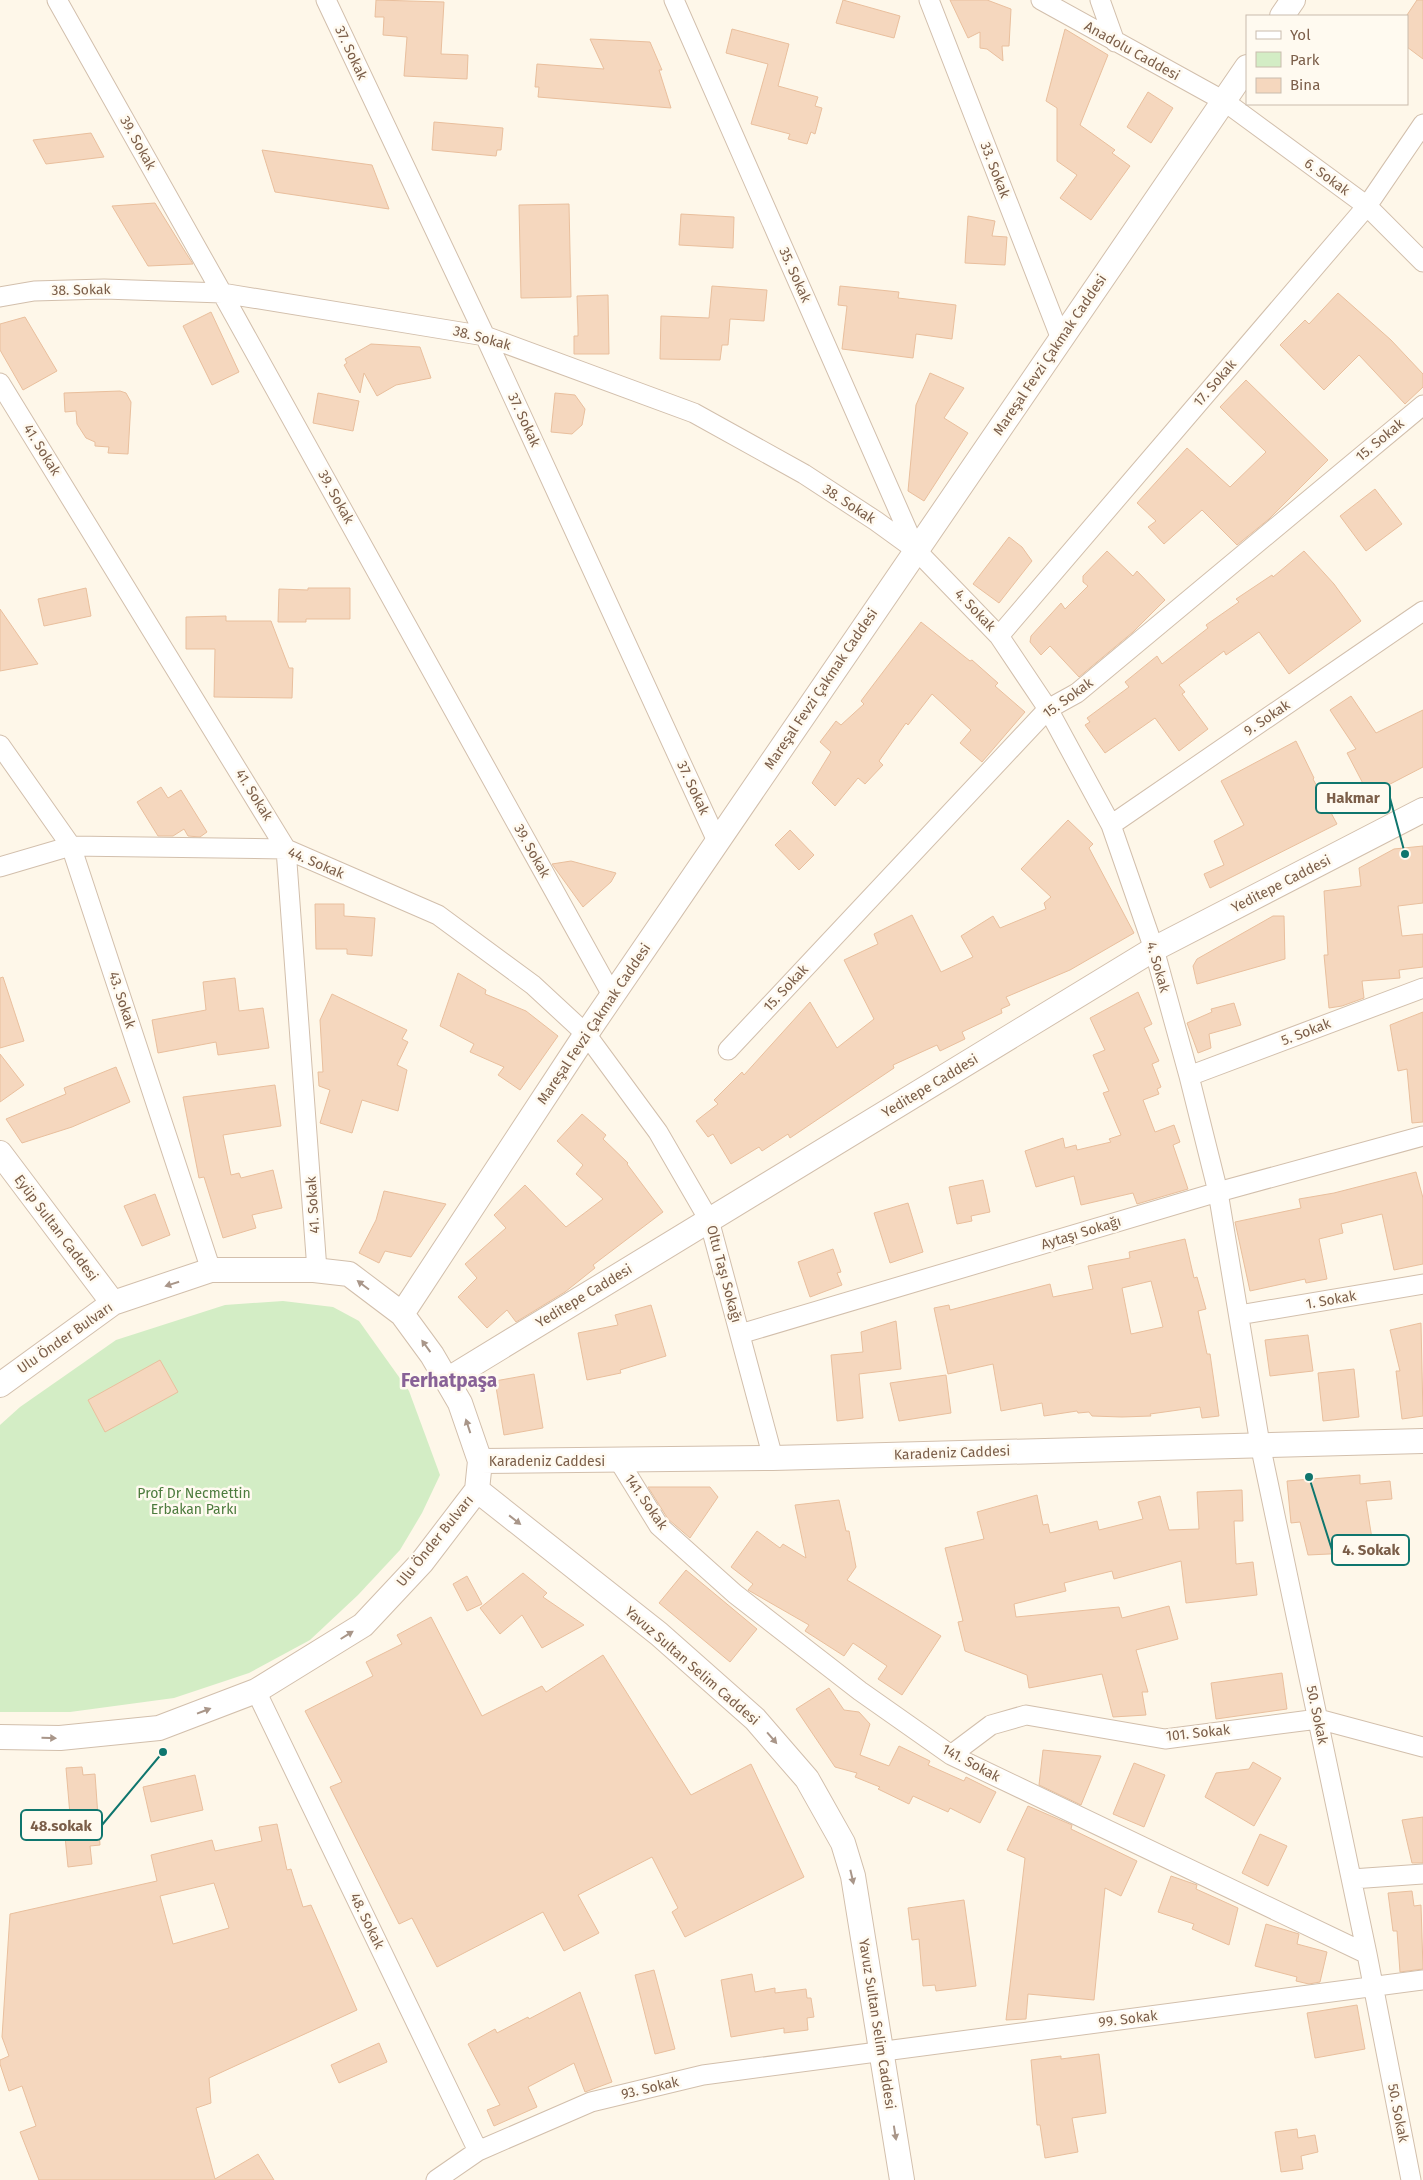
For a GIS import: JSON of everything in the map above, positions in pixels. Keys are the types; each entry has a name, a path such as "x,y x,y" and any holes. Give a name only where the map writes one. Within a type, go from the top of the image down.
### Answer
{"street":[{"name":"39. Sokak","path":"57,0 222,293 612,996"},
{"name":"37. Sokak","path":"326,0 485,336 717,841"},
{"name":"35. Sokak","path":"674,0 916,550"},
{"name":"33. Sokak","path":"929,0 1061,339"},
{"name":"Anadolu Caddesi","path":"1041,0 1224,101"},
{"path":"1100,0 1115,42"},
{"path":"1283,15 1293,0"},
{"name":"Mareşal Fevzi Çakmak Caddesi","path":"402,1314 586,1034 1246,69"},
{"name":"6. Sokak","path":"1224,101 1367,206 1423,262"},
{"name":"17. Sokak","path":"999,636 1367,206 1423,124"},
{"name":"38. Sokak","path":"0,297 34,291 104,288 222,293 485,336 694,413 804,474 876,520 916,550"},
{"name":"41. Sokak","path":"0,382 286,848 317,1270"},
{"name":"15. Sokak","path":"728,1050 1048,709 1077,693 1423,404"},
{"name":"4. Sokak","path":"916,550 999,636 1048,709 1111,825 1154,949 1189,1076 1218,1192 1260,1444"},
{"name":"9. Sokak","path":"1111,825 1423,611"},
{"name":"43. Sokak","path":"0,745 71,846 211,1270"},
{"name":"Yeditepe Caddesi","path":"447,1380 1154,949 1423,810"},
{"name":"44. Sokak","path":"0,866 71,846 286,848 438,915 533,985 586,1034"},
{"name":"5. Sokak","path":"1189,1076 1423,988"},
{"name":"Oltu Taşı Sokağı","path":"586,1034 658,1132 709,1220 773,1458"},
{"name":"Aytaşı Sokağı","path":"740,1334 1218,1192 1423,1136"},
{"name":"Eyüp Sultan Caddesi","path":"0,1153 113,1303"},
{"name":"Ulu Önder Bulvarı","path":"0,1737 60,1738 159,1728 256,1691 363,1625 422,1562 476,1490 480,1461 460,1403 447,1380 402,1314 349,1274 317,1270 211,1270 113,1303 2,1381"},
{"name":"1. Sokak","path":"1239,1315 1423,1284"},
{"name":"Karadeniz Caddesi","path":"480,1461 773,1458 1423,1441"},
{"name":"50. Sokak","path":"1260,1444 1352,1879 1411,2180"},
{"name":"141. Sokak","path":"618,1461 659,1526 735,1594 860,1691 951,1755 1367,1954"},
{"name":"Yavuz Sultan Selim Caddesi","path":"476,1490 659,1634 755,1719 807,1779 843,1843 853,1876 902,2180"},
{"name":"48. Sokak","path":"256,1691 478,2151"},
{"name":"101. Sokak","path":"951,1755 991,1726 1026,1715 1166,1738 1318,1719 1423,1747"},
{"path":"1352,1879 1423,1874"},
{"path":"1374,1987 1416,1980"},
{"name":"99. Sokak","path":"882,2051 1374,1987"},
{"name":"93. Sokak","path":"436,2180 478,2151 590,2102 703,2075 882,2051"}],"green space":[{"name":"Prof Dr Necmettin Erbakan Parkı","path":"283,1301 333,1307 359,1321 409,1391 440,1475 422,1513 400,1550 358,1595 310,1640 249,1673 174,1698 70,1712 0,1712 0,1425 20,1407 116,1340 225,1305"}],"building":[{"path":"376,0 444,2 441,54 468,55 467,79 404,76 407,37 383,35 384,17 375,17"},
{"path":"843,0 900,16 894,38 836,23"},
{"path":"950,0 987,0 1011,9 1009,46 1002,46 1003,61 987,49 980,48 980,32 968,38"},
{"path":"1417,0 1423,0 1423,59 1408,48 1407,15"},
{"path":"732,29 789,44 778,86 818,97 815,106 822,108 815,134 811,132 807,144 788,139 790,134 751,124 768,64 726,53"},
{"path":"1065,29 1108,55 1080,125 1115,150 1112,153 1130,166 1091,220 1060,198 1077,175 1057,161 1057,108 1046,101"},
{"path":"590,39 650,42 662,70 659,70 671,108 538,97 539,87 535,87 537,64 604,69"},
{"path":"1148,92 1173,108 1151,143 1127,127"},
{"path":"434,122 503,128 501,150 497,150 496,156 432,150"},
{"path":"91,133 104,157 46,164 33,140"},
{"path":"262,150 372,165 389,209 275,192"},
{"path":"155,203 193,264 148,266 112,206"},
{"path":"569,204 571,297 521,298 519,205"},
{"path":"681,214 734,217 733,248 679,245"},
{"path":"968,216 995,221 992,236 1007,237 1005,265 965,263"},
{"path":"712,286 767,290 764,321 730,319 728,345 722,345 720,360 660,359 661,316 709,318"},
{"path":"840,286 899,292 898,298 956,305 952,339 916,334 913,358 842,349 847,306 838,305"},
{"path":"1338,293 1391,340 1423,374 1423,387 1405,404 1359,355 1324,390 1280,345 1305,320 1309,324"},
{"path":"608,295 609,354 574,354 574,336 578,336 577,296"},
{"path":"211,312 239,372 212,385 183,326"},
{"path":"25,317 57,371 23,390 0,350 0,324"},
{"path":"371,344 420,347 431,378 396,385 377,396 364,373 360,393 344,365 347,363 345,359"},
{"path":"930,373 964,388 944,418 968,433 924,501 908,491 916,405"},
{"path":"1246,380 1328,460 1269,519 1237,545 1202,510 1164,544 1148,527 1156,521 1137,503 1187,448 1230,487 1266,452 1220,407"},
{"path":"120,391 126,393 131,402 128,454 108,453 109,447 95,446 95,442 86,438 77,424 76,411 65,412 64,393"},
{"path":"318,393 359,401 353,431 313,423"},
{"path":"555,393 575,395 585,409 582,425 572,434 551,432"},
{"path":"1375,489 1402,524 1366,551 1340,516"},
{"path":"1009,537 1022,547 1032,561 999,603 973,584"},
{"path":"1107,551 1133,576 1137,571 1165,600 1133,632 1079,677 1050,646 1041,655 1030,642 1031,636 1061,603 1065,609 1088,586 1083,582 1083,576"},
{"path":"1304,551 1334,584 1361,621 1289,674 1259,632 1226,655 1224,651 1179,685 1185,692 1182,694 1208,729 1179,751 1155,718 1105,753 1085,725 1090,722 1087,718 1129,687 1125,682 1157,656 1162,664 1208,628 1206,625 1239,602 1236,599 1272,575 1273,577"},
{"path":"86,588 91,616 44,626 38,599"},
{"path":"308,588 350,588 350,619 306,619 306,622 278,622 279,589 308,590"},
{"path":"0,609 27,648 38,664 0,671"},
{"path":"226,616 226,621 271,621 289,668 293,668 292,698 214,697 215,649 186,649 186,617"},
{"path":"921,622 970,661 972,660 998,683 995,686 1025,712 982,762 960,743 971,730 932,694 908,725 906,723 879,761 883,765 865,784 858,778 835,806 812,783 831,752 820,742 836,721 841,725 864,704 861,701"},
{"path":"1351,696 1376,733 1423,710 1423,767 1369,795 1347,753 1356,749 1330,710"},
{"path":"1296,741 1313,779 1337,824 1210,888 1204,874 1224,865 1214,841 1244,825 1221,781"},
{"path":"161,787 168,798 181,790 207,832 200,837 188,836 184,829 173,836 158,836 137,802"},
{"path":"1068,820 1093,844 1089,848 1134,933 1070,970 1006,997 1010,1005 1001,1009 1002,1013 962,1032 965,1039 940,1051 937,1045 893,1065 894,1068 790,1138 788,1134 762,1151 759,1147 731,1164 713,1134 708,1137 696,1121 718,1104 714,1100 742,1072 744,1075 810,1002 837,1048 874,1019 844,960 878,944 874,934 912,915 941,972 973,957 961,936 993,916 1000,928 1046,909 1044,903 1051,897 1021,869"},
{"path":"790,830 814,855 799,870 775,845"},
{"path":"1423,846 1423,903 1398,906 1402,936 1423,934 1423,967 1399,970 1400,978 1362,981 1364,998 1342,1006 1329,1008 1324,955 1328,955 1324,891 1361,886 1359,868 1394,849"},
{"path":"571,861 616,873 611,882 583,907 552,864"},
{"path":"315,904 344,904 344,916 375,918 372,956 347,954 347,949 316,949"},
{"path":"1273,916 1284,916 1285,959 1197,984 1193,966 1197,959"},
{"path":"458,973 486,990 485,994 526,1011 558,1036 520,1090 498,1075 504,1067 470,1052 474,1044 440,1026"},
{"path":"3,977 24,1041 0,1048 0,978"},
{"path":"235,978 239,1011 263,1008 269,1048 218,1055 216,1042 158,1053 152,1020 206,1010 203,982"},
{"path":"1138,992 1152,1024 1144,1028 1159,1061 1152,1064 1161,1087 1157,1089 1159,1094 1143,1100 1155,1132 1174,1125 1180,1142 1173,1145 1188,1189 1137,1204 1133,1193 1081,1205 1074,1176 1036,1187 1025,1151 1063,1138 1065,1148 1076,1145 1077,1150 1111,1142 1109,1139 1121,1135 1103,1093 1109,1091 1093,1055 1105,1050 1090,1018"},
{"path":"332,994 407,1030 402,1039 408,1042 397,1065 407,1070 398,1111 362,1100 352,1133 320,1123 330,1090 319,1086 318,1072 323,1072 320,1020"},
{"path":"1234,1003 1241,1025 1209,1034 1211,1048 1198,1053 1187,1023 1212,1012 1211,1009"},
{"path":"1423,1012 1423,1122 1412,1123 1407,1069 1398,1071 1390,1025"},
{"path":"0,1054 24,1085 0,1102"},
{"path":"116,1067 130,1102 72,1127 22,1143 6,1119 66,1094 64,1088"},
{"path":"275,1085 281,1126 223,1135 231,1175 239,1173 241,1178 273,1170 282,1208 252,1215 256,1228 223,1238 204,1177 199,1178 183,1097"},
{"path":"582,1114 606,1135 603,1139 628,1163 663,1212 593,1265 595,1268 565,1292 516,1322 507,1310 487,1328 458,1297 477,1278 465,1264 506,1228 494,1215 525,1185 566,1227 603,1199 576,1174 583,1165 557,1141"},
{"path":"1416,1172 1423,1198 1423,1264 1394,1270 1382,1214 1341,1224 1343,1233 1319,1239 1327,1279 1306,1283 1305,1279 1250,1291 1235,1222 1301,1208 1299,1199 1334,1193"},
{"path":"983,1180 990,1212 971,1216 972,1221 957,1224 949,1187"},
{"path":"384,1191 446,1204 411,1257 385,1251 379,1263 359,1253 376,1220"},
{"path":"155,1194 170,1235 142,1246 124,1206"},
{"path":"908,1203 923,1252 890,1263 874,1213"},
{"path":"1185,1239 1194,1278 1197,1277 1206,1309 1198,1311 1207,1354 1210,1354 1219,1416 1202,1418 1200,1407 1150,1414 1151,1416 1092,1416 1089,1412 1078,1413 1077,1411 1044,1416 1042,1403 1001,1411 993,1364 948,1374 934,1308 949,1305 950,1310 1050,1284 1053,1297 1093,1289 1088,1266 1130,1258 1129,1252","holes":["1151,1281 1163,1327 1131,1334 1122,1288"]},
{"path":"833,1249 841,1272 837,1273 842,1285 810,1297 798,1262"},
{"path":"651,1305 666,1356 620,1370 621,1373 587,1380 578,1333 618,1325 615,1315"},
{"path":"896,1321 901,1369 859,1374 863,1418 837,1421 831,1355 863,1352 861,1332"},
{"path":"1421,1323 1423,1416 1402,1419 1396,1371 1400,1371 1390,1330"},
{"path":"1308,1335 1313,1371 1270,1376 1265,1340"},
{"path":"160,1360 178,1392 105,1432 88,1400"},
{"path":"1354,1369 1359,1417 1323,1421 1318,1373"},
{"path":"534,1374 543,1428 504,1435 495,1381"},
{"path":"946,1375 951,1413 899,1421 890,1383"},
{"path":"1360,1475 1360,1484 1390,1481 1392,1499 1366,1501 1373,1545 1369,1546 1371,1552 1308,1555 1300,1522 1291,1523 1287,1481"},
{"path":"648,1487 710,1487 718,1497 690,1538 668,1519"},
{"path":"1242,1490 1243,1521 1234,1521 1236,1564 1253,1562 1257,1595 1186,1603 1181,1561 1114,1579 1112,1571 1064,1583 1066,1591 1014,1604 1016,1617 1119,1607 1122,1618 1169,1606 1178,1639 1136,1650 1148,1692 1142,1692 1146,1715 1113,1717 1102,1674 1029,1688 1027,1675 965,1651 958,1622 963,1621 945,1548 984,1539 977,1512 1037,1495 1043,1525 1048,1524 1050,1533 1097,1521 1099,1530 1143,1519 1138,1502 1160,1496 1169,1530 1199,1529 1197,1492"},
{"path":"839,1500 846,1531 849,1531 856,1567 847,1580 941,1636 902,1695 878,1679 887,1666 853,1643 844,1656 805,1631 809,1625 748,1590 753,1584 731,1567 757,1531 780,1548 783,1544 806,1558 795,1505"},
{"path":"686,1570 757,1629 730,1662 659,1603"},
{"path":"523,1573 547,1593 543,1597 584,1625 542,1648 522,1615 500,1634 480,1608"},
{"path":"467,1576 482,1604 467,1611 453,1584"},
{"path":"431,1617 482,1716 542,1686 546,1692 603,1655 691,1795 751,1764 804,1877 685,1937 672,1912 678,1908 652,1857 578,1895 599,1933 564,1951 543,1912 437,1967 412,1918 399,1924 330,1787 342,1782 305,1711 373,1676 366,1662 402,1644 397,1635"},
{"path":"1282,1673 1287,1709 1216,1719 1211,1683"},
{"path":"829,1688 844,1710 859,1712 870,1724 860,1755 889,1766 899,1746 930,1761 928,1765 964,1781 966,1777 996,1792 980,1823 950,1808 948,1812 913,1796 909,1804 878,1789 880,1787 855,1777 857,1773 835,1767 796,1709"},
{"path":"1043,1750 1101,1756 1081,1805 1039,1785"},
{"path":"1253,1762 1281,1778 1254,1826 1205,1797 1216,1773 1249,1769"},
{"path":"1134,1763 1165,1775 1144,1827 1113,1814"},
{"path":"82,1767 83,1775 95,1774 100,1845 90,1846 92,1864 68,1867 63,1816 70,1815 66,1768"},
{"path":"195,1775 203,1810 151,1822 143,1787"},
{"path":"1028,1806 1072,1825 1071,1829 1137,1861 1121,1896 1105,1888 1094,2000 1028,1994 1026,2019 1006,2020 1025,1858 1007,1850"},
{"path":"1423,1817 1423,1863 1412,1863 1402,1820"},
{"path":"277,1824 287,1870 291,1869 303,1907 311,1905 357,2010 209,2078 211,2103 196,2108 215,2179 258,2154 274,2180 39,2180 20,2132 36,2126 22,2086 9,2091 0,2064 0,2060 9,2056 2,2037 10,1914 157,1881 151,1855 212,1840 215,1851 262,1841 259,1827","holes":["214,1883 229,1928 173,1944 160,1896"]},
{"path":"1260,1834 1287,1846 1268,1886 1242,1873"},
{"path":"1171,1876 1197,1885 1196,1889 1238,1908 1229,1945 1192,1929 1194,1924 1158,1912"},
{"path":"1412,1891 1414,1906 1421,1905 1423,1969 1400,1972 1397,1931 1393,1931 1388,1893"},
{"path":"964,1900 976,1986 936,1991 935,1985 923,1986 919,1939 912,1940 908,1908"},
{"path":"1266,1924 1299,1934 1297,1944 1327,1952 1320,1982 1309,1984 1296,1981 1297,1977 1255,1966"},
{"path":"654,1970 675,2049 655,2054 635,1975"},
{"path":"752,1974 755,1992 775,1988 775,1993 806,1989 807,1998 811,1998 814,2017 807,2018 808,2030 784,2033 784,2028 731,2037 721,1980"},
{"path":"580,1992 612,2082 585,2092 574,2063 528,2087 537,2107 494,2126 487,2110 500,2105 468,2044 495,2029 497,2033 528,2017 529,2019"},
{"path":"1357,2005 1365,2049 1315,2058 1307,2013"},
{"path":"379,2043 387,2062 339,2083 331,2065"},
{"path":"1099,2054 1106,2113 1072,2118 1078,2152 1045,2158 1040,2125 1037,2125 1031,2060 1061,2056 1061,2059"},
{"path":"1297,2129 1298,2138 1315,2135 1318,2152 1301,2156 1303,2169 1281,2172 1275,2132"}],"place":[{"name":"Hakmar","path":"1405,854"},
{"name":"4. Sokak","path":"1309,1477"},
{"name":"48.sokak","path":"163,1752"}],"district":[{"name":"Ferhatpaşa","path":"449,1380"}]}
